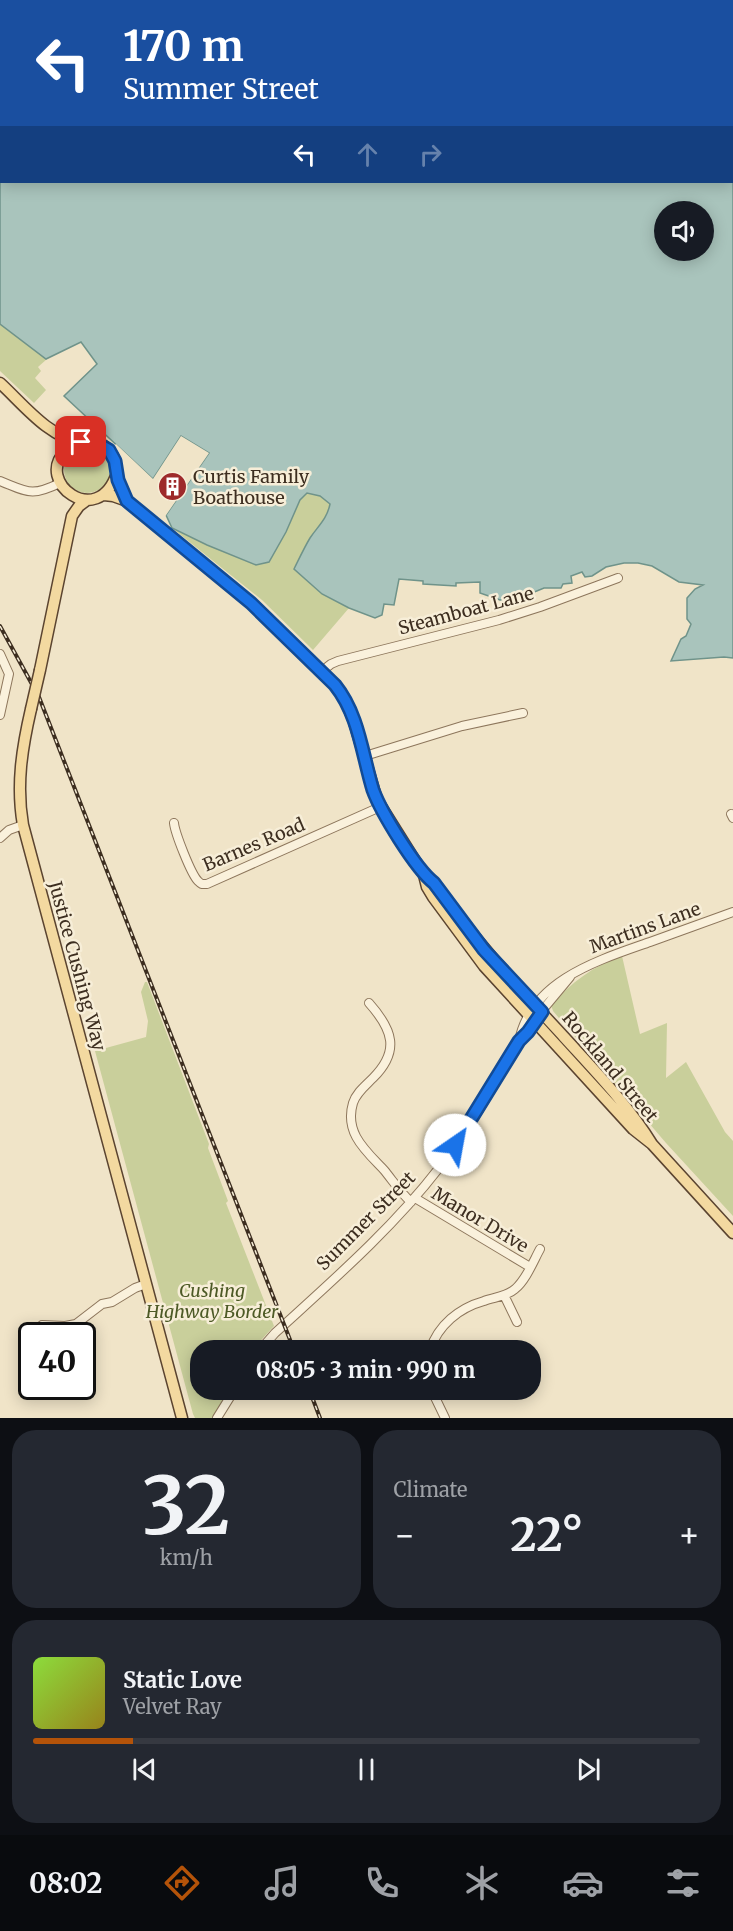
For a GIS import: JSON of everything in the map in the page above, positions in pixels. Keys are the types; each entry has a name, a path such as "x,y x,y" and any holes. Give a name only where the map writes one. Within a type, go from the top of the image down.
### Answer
{"main road":[{"path":"0,383 55,434 71,440 95,442 109,450 115,461 119,485 127,501"},
{"path":"55,434 60,445 57,471 63,487 76,497 87,500"},
{"path":"60,456 81,442"},
{"path":"104,495 117,473"},
{"name":"Justice Cushing Way","path":"63,487 72,516 23,747 19,777 23,825 182,1418"},
{"path":"72,516 87,500 104,495 127,501 251,603 322,671 347,703 380,807 424,875 434,883 484,950 538,1009"},
{"path":"424,875 427,887 465,942 532,1019"},
{"name":"Rockland Street","path":"538,1009 639,1123 652,1144"},
{"name":"Rockland Street","path":"532,1019 633,1129 652,1144 733,1233"}],"street":[{"path":"0,481 33,493 63,487"},
{"name":"Steamboat Lane","path":"322,671 338,661 507,617 618,578"},
{"path":"0,654 9,674 0,715"},
{"path":"365,756 462,726 523,713"},
{"name":"Barnes Road","path":"174,823 176,834 195,877 207,885 380,807"},
{"path":"0,838 9,830 23,825"},
{"name":"Martins Lane","path":"538,1009 570,977 602,959 733,912"},
{"name":"Manor Drive","path":"369,1004 385,1023 390,1038 390,1047 388,1058 382,1068 354,1100 351,1111 356,1139 361,1147 413,1200 530,1267"},
{"name":"Summer Street","path":"269,1340 375,1240 439,1169 466,1130 519,1041 528,1032 538,1009"},
{"path":"434,1340 442,1327 455,1315 477,1303 504,1295 518,1286 540,1249"},
{"path":"79,1322 100,1305 112,1302 146,1284"},
{"path":"504,1295 517,1322"},
{"path":"217,1418 228,1400"},
{"path":"436,1400 445,1418"}],"green space":[{"path":"0,324 47,359 38,367 41,371 35,378 46,390 34,403 0,371"},
{"path":"87,447 103,454 110,470 103,486 87,493 71,486 64,470 71,454"},
{"path":"307,493 320,496 330,504 325,520 312,535 322,594 349,608 313,650 262,600 172,528 256,565 269,562 300,500"},
{"path":"622,956 640,1034 667,1023 666,1078 686,1062 725,1132 733,1141 733,1216 666,1143 553,1011 551,1005 575,982 592,970"},
{"name":"Cushing Highway Border","path":"147,982 209,1144 208,1148 228,1201 226,1203 274,1326 261,1340 190,1340 190,1400 223,1400 213,1418 195,1418 193,1414 95,1051 146,1037 148,1021 141,992"}],"water":[{"path":"0,183 733,183 733,658 671,661 691,624 687,619 687,598 695,589 703,585 679,582 652,566 638,563 606,567 592,576 585,577 582,572 571,576 572,583 563,584 561,588 544,588 532,593 515,594 512,599 500,600 480,593 480,582 456,583 456,586 423,584 423,581 399,579 394,605 384,604 382,615 375,618 349,608 322,594 294,569 330,504 320,496 307,493 300,500 269,562 256,565 172,528 166,515 209,453 181,436 153,479 64,396 97,364 81,342 46,359 0,324"}],"pier":[{"path":"181,436 209,453 164,518 163,514 205,454 182,440 156,481 153,482 114,446 116,444 153,479"}],"railway":[{"path":"0,626 39,697 290,1340"},
{"path":"313,1400 320,1418"}],"place":[{"name":"Curtis Family Boathouse","path":"172,487"}],"route":[{"path":"81,442 95,442 109,450 115,461 118,480 127,501 268,618 335,685 353,718 377,800 384,813 424,875 434,883 484,950 542,1012 519,1041 455,1145"}]}
